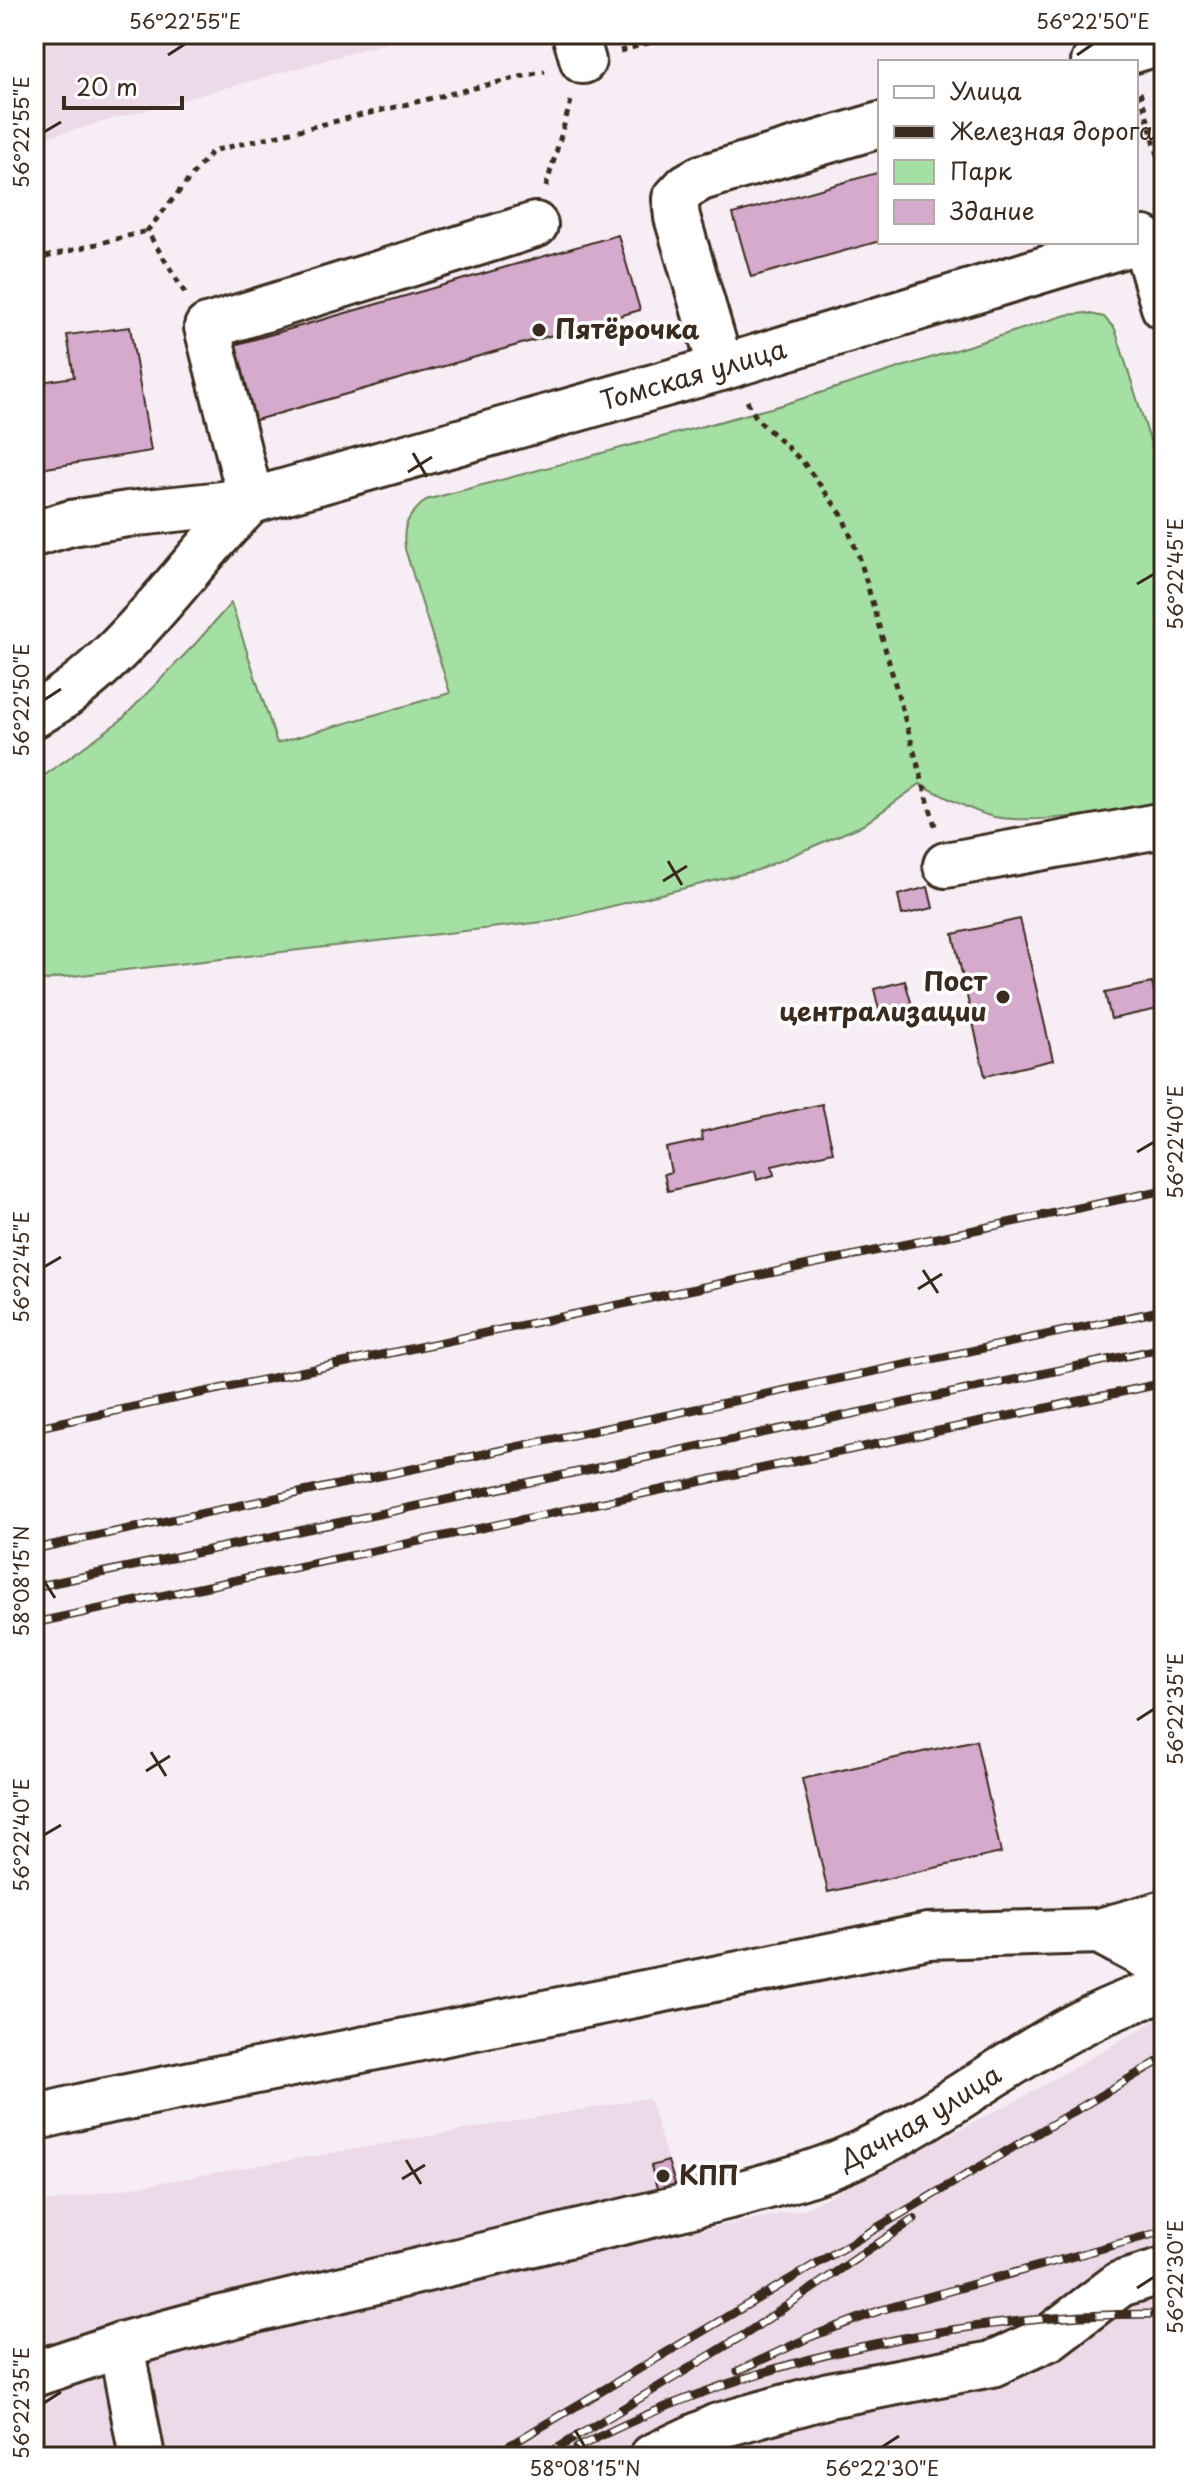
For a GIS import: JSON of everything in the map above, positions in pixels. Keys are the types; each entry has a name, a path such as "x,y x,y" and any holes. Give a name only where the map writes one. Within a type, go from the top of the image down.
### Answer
{"street":[{"path":"1101,60 1164,41"},
{"path":"724,367 677,217 675,199 687,186 701,178 878,126"},
{"path":"34,715 54,704 140,629 222,529 251,501 207,327 535,225"},
{"path":"1145,239 1164,307"},
{"name":"Томская улица","path":"34,534 71,523 128,514 251,501 724,367 1129,244"},
{"path":"946,865 1164,825"},
{"path":"34,2118 928,1936 1099,1931 1164,1913"},
{"path":"1099,1931 1164,1966"},
{"name":"Дачная улица","path":"34,2374 121,2345 787,2181 865,2151 1104,2010 1164,1990"},
{"path":"652,2457 718,2426 815,2399 992,2364 1049,2338 1120,2284 1164,2271"},
{"path":"121,2345 142,2457"}],"path":[{"path":"34,260 147,231 212,151 579,48 680,34"},
{"path":"535,225 579,48"},
{"path":"1138,85 1164,176"},
{"path":"147,231 207,327"},
{"path":"724,367 757,419 803,462 842,515 860,559 946,865"}],"shaded area":[{"path":"34,34 416,34 416,35 34,141"},
{"path":"1164,2015 1164,2457 34,2457 34,2204 649,2098 676,2187 658,2193 672,2236 804,2209 1021,2098"}],"green space":[{"path":"1086,313 1104,317 1115,329 1164,485 1164,802 1049,819 1004,818 970,809 920,784 863,825 758,870 552,921 55,978 34,984 34,783 121,720 231,603 277,743 450,693 405,549 404,533 408,521 426,500 782,405 1066,315"},
{"path":"1164,1016 1164,1073 1155,1035 1156,1027"}],"building":[{"path":"878,173 878,242 751,277 733,214"},
{"path":"618,235 640,310 242,424 220,349"},
{"path":"130,327 151,451 34,470 34,383 74,377 67,335"},
{"path":"928,887 933,908 902,915 898,895"},
{"name":"Пост централизации","path":"1020,919 1053,1060 985,1076 953,934"},
{"path":"905,981 913,1009 881,1018 874,989"},
{"path":"1152,983 1158,1009 1111,1019 1105,993"},
{"path":"822,1104 833,1152 772,1166 774,1175 757,1180 755,1171 668,1191 664,1174 671,1172 666,1148 703,1140 701,1132"},
{"path":"976,1740 1001,1853 828,1892 802,1779"},
{"name":"КПП","path":"668,2161 676,2187 658,2192 651,2166"},
{"path":"34,2435 37,2435 38,2457 34,2457"}],"railway":[{"path":"34,1428 1164,1190"},
{"path":"34,1549 1164,1310"},
{"path":"34,1587 1164,1348"},
{"path":"34,1623 1164,1383"},
{"path":"490,2457 1164,2058"},
{"path":"543,2457 747,2333 914,2219"},
{"path":"738,2371 810,2337 881,2310 1164,2231"},
{"path":"577,2448 644,2416 714,2389 787,2365 862,2346 1014,2322 1164,2314"}],"place":[{"name":"Пятёрочка","path":"539,330"},
{"name":"Пост централизации","path":"1003,997"},
{"name":"КПП","path":"663,2176"}]}
